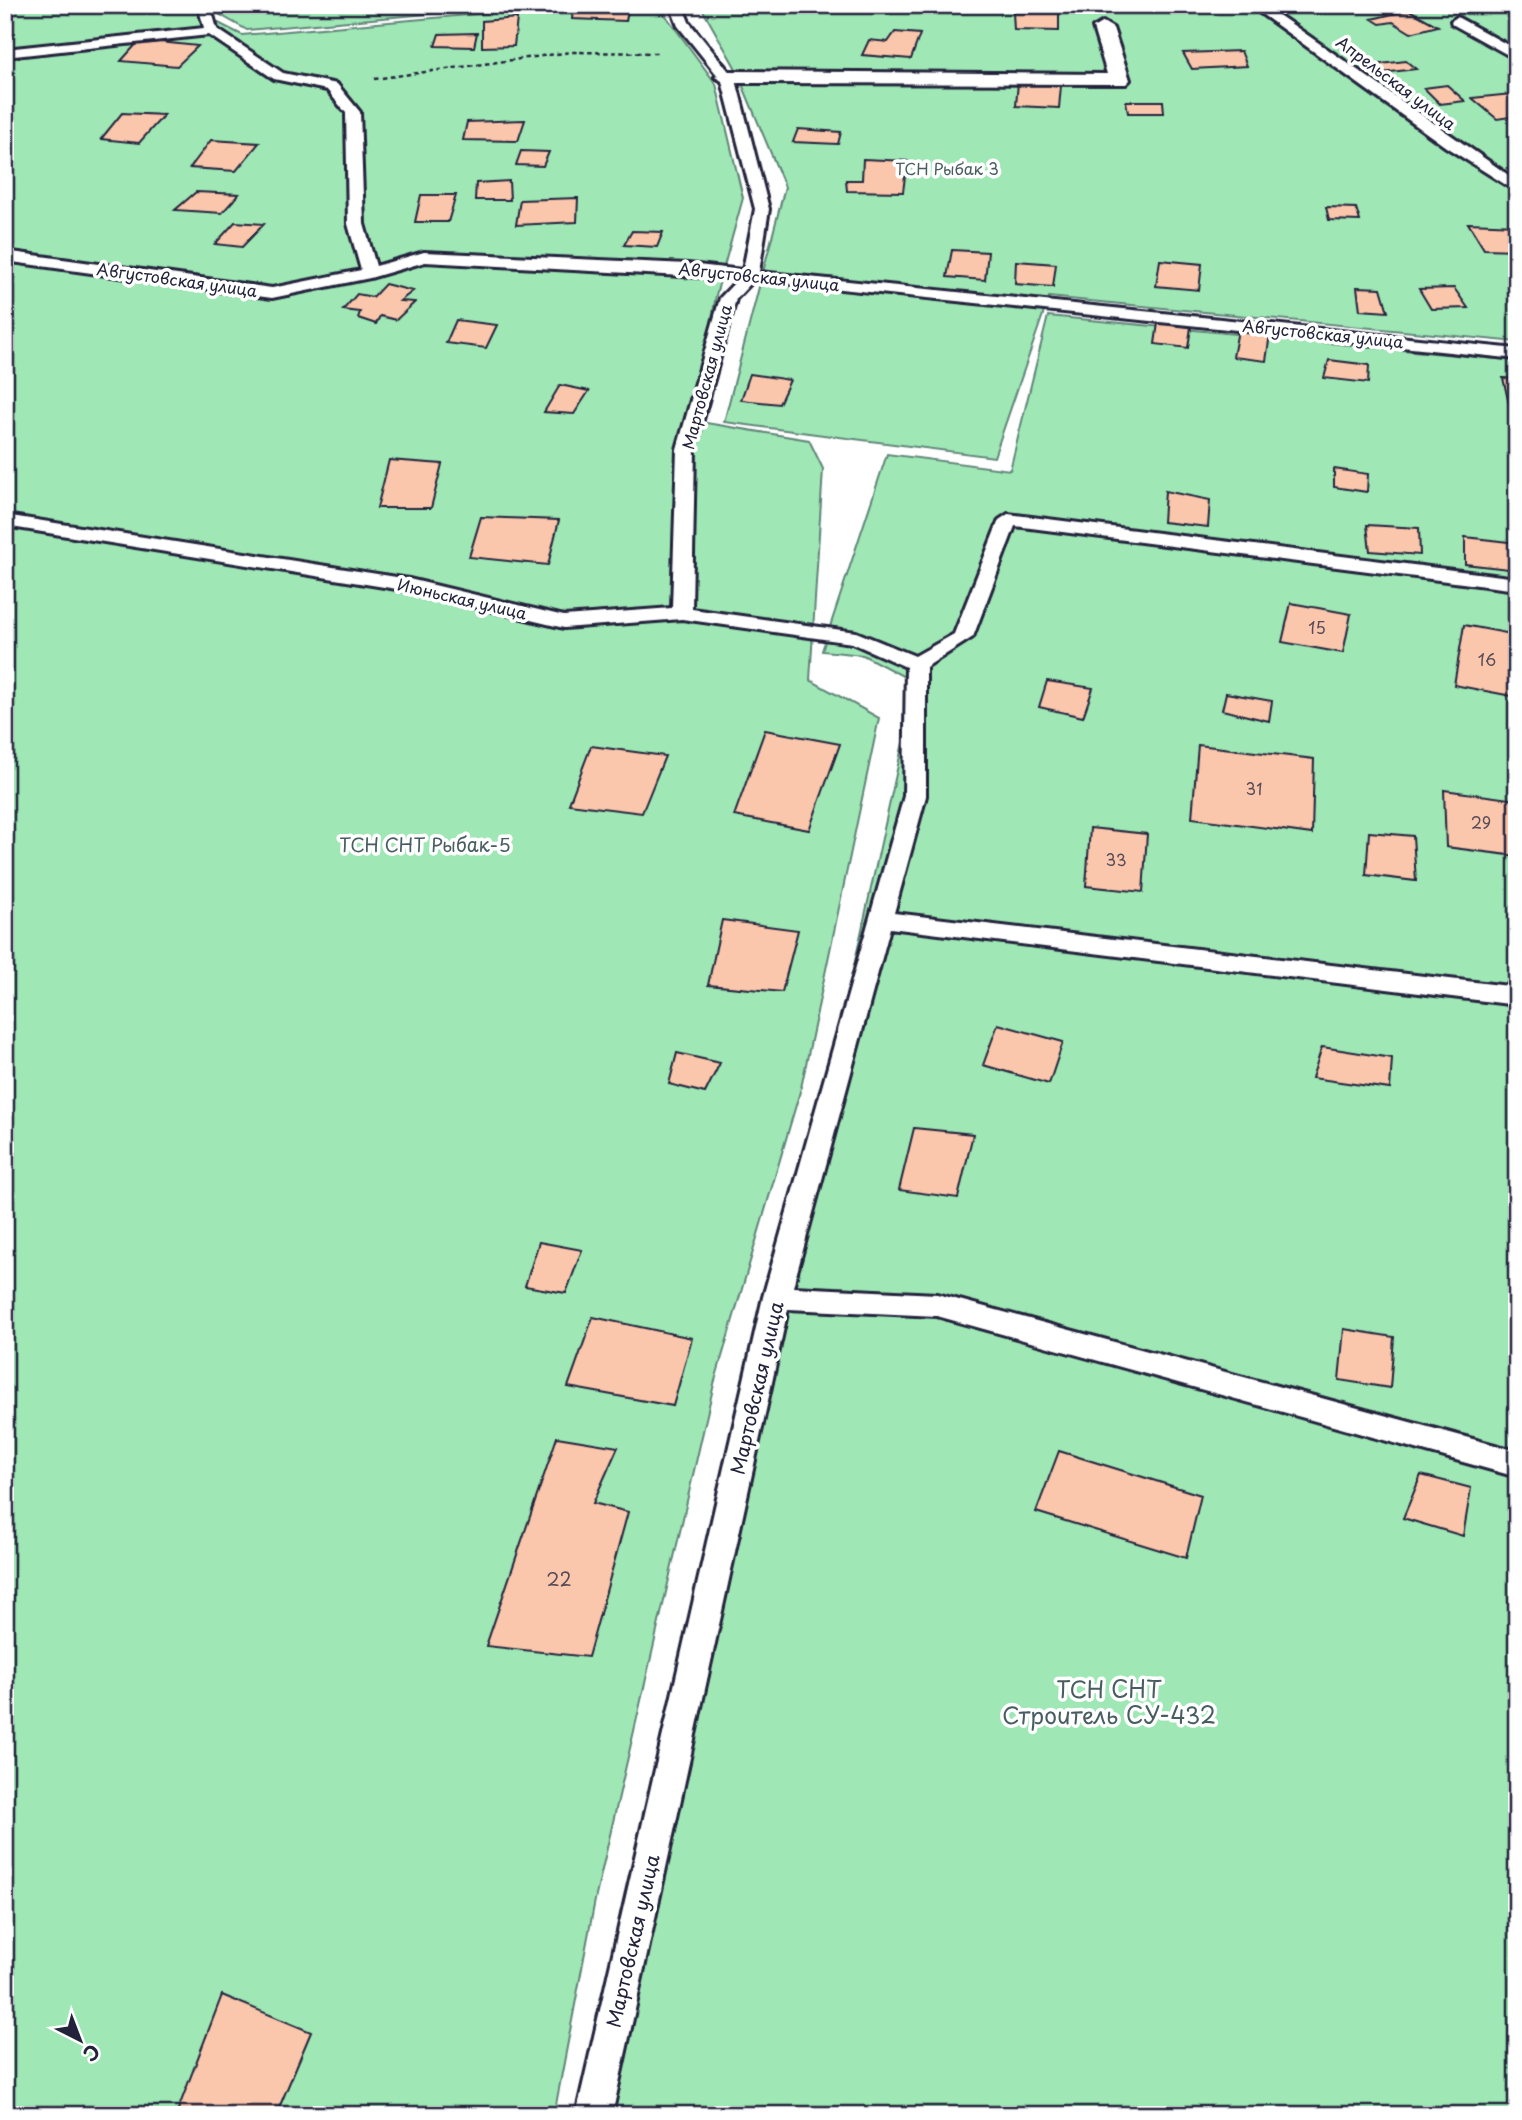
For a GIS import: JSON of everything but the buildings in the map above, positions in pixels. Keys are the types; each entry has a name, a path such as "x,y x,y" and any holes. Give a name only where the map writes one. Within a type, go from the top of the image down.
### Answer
{"street":[{"path":"726,77 1119,80 1103,28"}],"lane":[{"path":"204,5 212,31 279,76 332,87 353,112 356,224 370,273"},
{"path":"676,5 683,23 705,54 726,77 762,209 750,276"},
{"name":"Апрельская улица","path":"1255,5 1324,51 1451,146 1517,188"},
{"path":"1457,21 1517,56"},
{"path":"5,54 212,31"},
{"name":"Августовская улица","path":"5,256 272,293 370,273 424,257 688,269 1517,354"},
{"name":"Мартовская улица","path":"682,613 686,449 728,298 750,276"},
{"name":"Июньская улица","path":"5,520 409,585 564,622 682,613 856,638 916,663"},
{"path":"916,663 962,637 1009,520 1517,584"},
{"name":"Мартовская улица","path":"594,2115 777,1297 915,796 916,663"},
{"path":"879,919 1517,996"},
{"path":"777,1297 937,1305 1517,1464"}],"path":[{"path":"332,87 488,61 570,52 705,54"}],"green space":[{"name":"ТСН СНТ Рыбак-5","path":"5,5 183,5 242,35 579,5 658,5 716,84 743,198 716,295 694,421 809,440 823,469 810,680 879,718 801,1088 714,1384 595,1900 554,2115 5,2115"},
{"path":"203,5 530,5 247,30"},
{"name":"ТСН Рыбак 3","path":"700,5 1517,5 1517,342 1049,297 994,457 724,422 785,187 735,67"},
{"name":"ТСН СНТ Строитель СУ-432","path":"1048,316 1517,361 1517,2115 602,2115 916,683 863,655 822,651 887,454 1010,470"}]}
